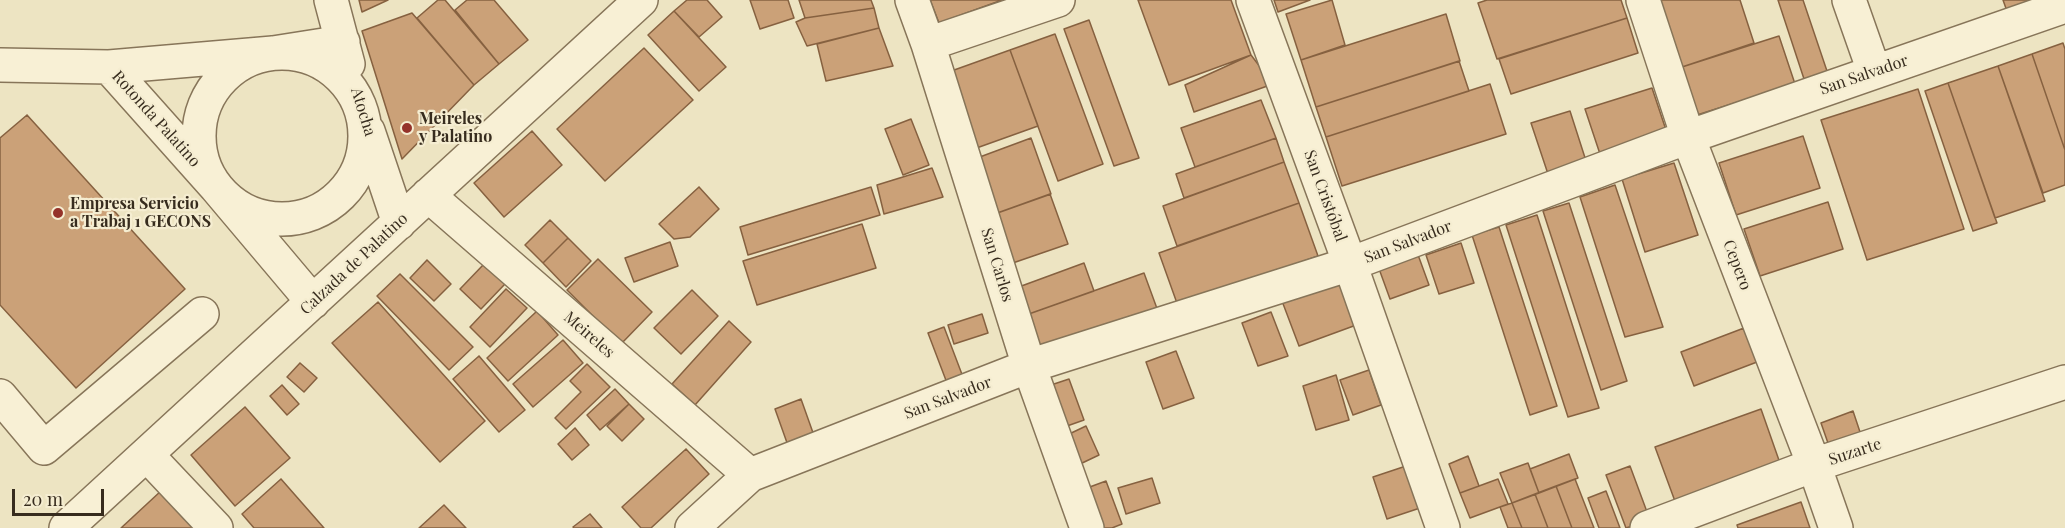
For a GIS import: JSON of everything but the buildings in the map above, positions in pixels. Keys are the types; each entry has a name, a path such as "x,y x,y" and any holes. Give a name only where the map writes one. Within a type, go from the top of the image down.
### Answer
{"street":[{"name":"Atocha","path":"331,0 362,114 399,223"},
{"name":"Calzada de Palatino","path":"66,528 641,0"},
{"name":"San Carlos","path":"912,0 928,44 1029,366 1088,528"},
{"path":"928,44 1058,0"},
{"name":"San Cristóbal","path":"1253,0 1350,264 1443,528"},
{"name":"Cepero","path":"1643,0 1688,137 1836,528"},
{"path":"1849,0 1874,71"},
{"name":"San Salvador","path":"750,475 1029,366 1350,264 1688,137 2065,6"},
{"name":"Rotonda Palatino","path":"109,67 273,53 343,42"},
{"name":"Rotonda Palatino","path":"273,53 296,53 318,61 338,74 353,92 362,114 366,139 361,164 349,186 330,204 308,215 291,218 258,216 234,204 216,187 204,165 198,140 201,115 210,92 227,73 248,59 273,53"},
{"name":"Rotonda Palatino","path":"109,67 216,187 313,302"},
{"path":"4,69 109,67"},
{"name":"Meireles","path":"429,195 750,475"},
{"path":"0,396 44,448 202,314"},
{"name":"Suzarte","path":"1647,528 1814,465 2065,382"},
{"path":"147,455 216,528"},
{"path":"692,528 750,475"}],"place":[{"name":"Meireles y Palatino","path":"407,128"},
{"name":"Empresa Servicio a Trabaj 1 GECONS","path":"58,213"}]}
